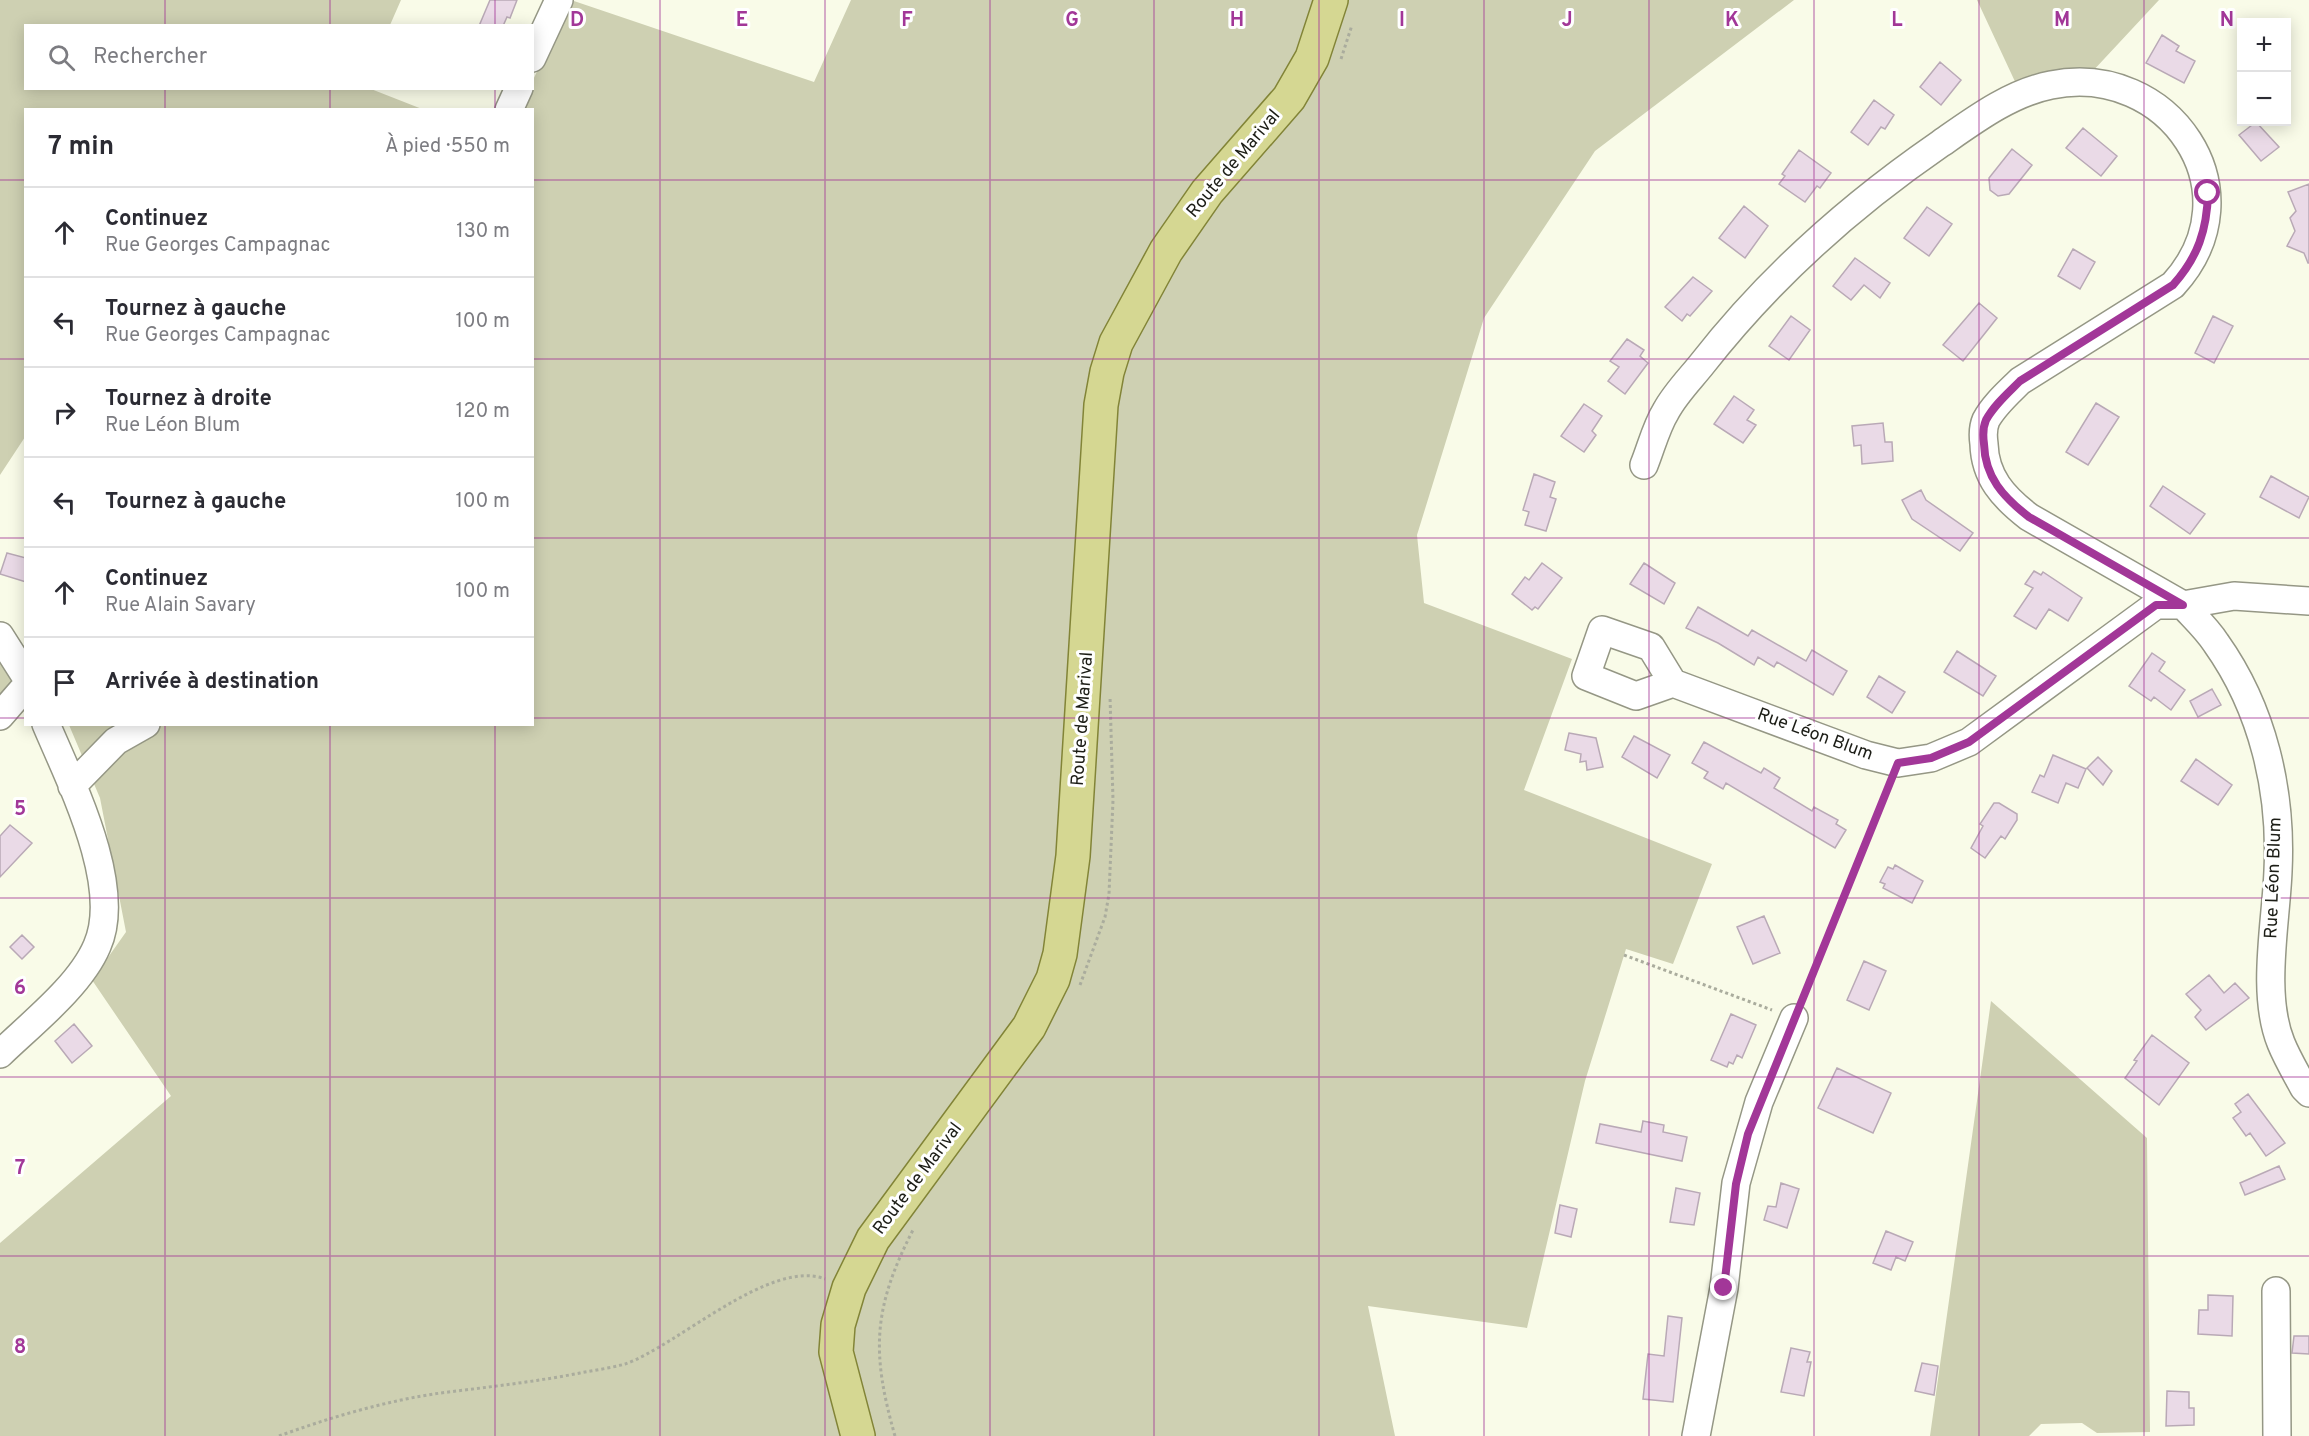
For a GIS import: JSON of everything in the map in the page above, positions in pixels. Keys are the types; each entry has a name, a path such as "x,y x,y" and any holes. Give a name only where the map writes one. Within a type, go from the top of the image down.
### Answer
{"main road":[{"name":"Route de Marival","path":"858,1436 836,1352 838,1325 849,1288 873,1239 1029,1027 1053,979 1066,921 1073,856 1097,460 1107,372 1121,334 1189,216 1275,117 1302,78 1324,27 1331,0"}],"street":[{"path":"534,54 559,0"},
{"path":"1644,465 1665,411 1725,334 1770,285 1834,223 1892,177 2012,98 2050,85 2086,81 2123,88 2154,104 2180,131 2197,156 2208,193 2207,220 2200,244 2189,268 2173,285 2020,381 2007,394 1986,422 1984,462 1994,483 2010,502 2029,517 2183,605 2234,596 2309,601"},
{"path":"510,108 518,90"},
{"name":"Rue Léon Blum","path":"1673,682 1801,732 1898,763 1931,758 1969,742 2156,605 2183,605 2216,643 2243,688 2265,744 2276,798 2278,870 2271,990 2280,1042 2309,1093"},
{"path":"0,636 24,674"},
{"path":"0,716 24,688"},
{"path":"0,1054 76,978 98,945 105,905 99,860 47,726"},
{"path":"72,786 116,741 142,726"},
{"path":"1696,1436 1724,1288 1736,1184 1759,1102 1794,1018"},
{"path":"2276,1291 2277,1436"}],"path":[{"path":"1624,955 1794,1018 1898,763"},
{"path":"279,1436 318,1421 439,1393 535,1382 625,1364 665,1344 744,1294 787,1278 820,1277 849,1288"}],"green space":[{"path":"0,0 401,0 390,24 24,24 24,90 374,90 419,108 24,108 24,439 0,475"},
{"path":"571,0 814,82 851,0 1794,0 1595,151 1484,318 1417,535 1424,603 1572,659 1524,790 1712,864 1673,964 1626,949 1585,1081 1527,1328 1368,1306 1395,1436 0,1436 0,1243 171,1096 92,980 126,932 100,798 69,726 534,726 534,108 520,108 528,90 534,90 534,78"},
{"path":"1977,0 2159,0 2091,73 2018,88"},
{"path":"0,652 20,682 0,698"},
{"path":"1991,1001 2147,1138 2150,1432 2097,1433 2082,1423 2041,1424 2029,1436 1930,1436"}],"building":[{"path":"490,0 517,0 510,18 507,17 504,24 480,24"},
{"path":"2162,35 2179,46 2176,51 2195,61 2184,83 2146,63"},
{"path":"1940,62 1961,80 1941,105 1920,87"},
{"path":"1874,100 1894,115 1885,129 1881,127 1868,145 1851,132"},
{"path":"2251,126 2260,126 2279,147 2261,161 2239,135"},
{"path":"2083,128 2117,156 2101,176 2066,148"},
{"path":"2012,149 2032,165 2009,194 1998,196 1990,190 1989,178"},
{"path":"1799,150 1831,173 1820,188 1817,186 1805,202 1779,184 1785,176 1782,174"},
{"path":"2309,184 2308,263 2304,253 2287,246 2295,231 2290,218 2296,211 2288,192"},
{"path":"1744,206 1768,226 1745,258 1719,238"},
{"path":"1927,207 1952,224 1929,256 1904,238"},
{"path":"2073,249 2095,262 2080,289 2058,276"},
{"path":"1855,258 1890,283 1880,298 1864,285 1851,300 1833,286"},
{"path":"1693,277 1712,291 1690,316 1687,314 1682,321 1665,307"},
{"path":"1979,303 1997,318 1963,361 1943,345"},
{"path":"1791,316 1810,330 1789,360 1769,346"},
{"path":"2213,316 2233,326 2214,363 2195,353"},
{"path":"1627,339 1644,350 1640,356 1648,363 1625,394 1608,381 1619,367 1610,361"},
{"path":"1734,396 1754,410 1747,420 1756,425 1743,443 1714,424"},
{"path":"2096,403 2119,417 2088,465 2066,452"},
{"path":"1584,404 1602,416 1592,431 1596,435 1584,452 1561,436"},
{"path":"1883,423 1885,442 1892,442 1893,461 1862,464 1861,445 1854,446 1852,426"},
{"path":"1534,474 1555,482 1550,497 1556,499 1546,531 1525,525 1529,512 1523,510"},
{"path":"2271,476 2309,497 2299,518 2260,497"},
{"path":"2163,486 2205,514 2190,534 2150,506"},
{"path":"1921,490 1926,500 1973,533 1960,551 1912,519 1902,500"},
{"path":"7,553 24,557 24,581 0,574"},
{"path":"1542,563 1562,578 1538,609 1535,607 1532,610 1512,594 1525,577 1529,580"},
{"path":"1644,563 1675,583 1664,604 1630,584"},
{"path":"2034,571 2041,575 2043,572 2082,598 2068,621 2049,609 2036,629 2014,616 2033,588 2025,584"},
{"path":"1698,607 1748,636 1752,630 1806,661 1812,650 1847,671 1833,695 1777,662 1774,667 1758,657 1754,665 1718,643 1686,628"},
{"path":"1957,651 1996,676 1983,696 1944,672"},
{"path":"2152,653 2165,662 2159,671 2185,690 2171,710 2154,697 2151,701 2129,686"},
{"path":"1879,676 1905,692 1892,713 1867,697"},
{"path":"2212,689 2221,705 2198,717 2190,701"},
{"path":"1569,733 1596,738 1603,767 1587,770 1586,761 1580,762 1581,754 1565,750"},
{"path":"1634,736 1670,755 1657,778 1622,757"},
{"path":"1704,742 1761,773 1764,768 1780,778 1774,788 1812,811 1814,807 1838,820 1836,824 1846,830 1835,848 1726,783 1723,789 1704,778 1708,772 1692,763"},
{"path":"2053,755 2086,769 2078,788 2066,783 2058,803 2032,792 2040,775 2044,777"},
{"path":"2098,757 2112,771 2103,785 2087,768"},
{"path":"2196,759 2232,785 2218,805 2181,781"},
{"path":"1994,803 1999,803 2017,814 2017,820 2005,839 2001,836 1985,858 1971,848 1983,826 1980,824"},
{"path":"10,825 32,843 0,877 0,836"},
{"path":"1895,865 1923,881 1912,903 1883,888 1885,884 1880,882 1888,867 1893,869"},
{"path":"1764,916 1780,953 1753,964 1737,927"},
{"path":"22,935 34,947 22,959 10,947"},
{"path":"1864,961 1886,971 1869,1010 1847,1000"},
{"path":"2209,975 2224,993 2235,983 2249,998 2206,1030 2195,1017 2201,1010 2186,994"},
{"path":"1731,1014 1756,1025 1742,1058 1737,1055 1733,1064 1729,1062 1727,1067 1711,1060"},
{"path":"74,1024 92,1046 72,1063 55,1041"},
{"path":"2152,1035 2189,1063 2159,1105 2125,1078 2137,1061 2134,1060"},
{"path":"1837,1068 1891,1093 1873,1133 1818,1108"},
{"path":"2248,1094 2285,1143 2266,1156 2250,1133 2246,1136 2233,1118 2241,1112 2235,1104"},
{"path":"1643,1121 1664,1125 1663,1132 1687,1137 1682,1161 1596,1143 1600,1124 1641,1132"},
{"path":"2279,1166 2285,1179 2245,1195 2240,1183"},
{"path":"1781,1183 1799,1189 1787,1228 1764,1220 1768,1206 1776,1207"},
{"path":"1676,1188 1700,1193 1694,1225 1670,1222"},
{"path":"1560,1205 1577,1209 1571,1237 1555,1233"},
{"path":"1886,1231 1913,1242 1905,1261 1896,1257 1891,1270 1873,1263"},
{"path":"2208,1295 2233,1296 2232,1336 2198,1334 2199,1310 2208,1310"},
{"path":"1668,1316 1682,1318 1673,1402 1643,1399 1648,1354 1664,1356"},
{"path":"2294,1336 2309,1336 2309,1354 2292,1353"},
{"path":"1791,1348 1810,1352 1807,1362 1811,1362 1804,1396 1781,1392"},
{"path":"1922,1363 1938,1366 1934,1395 1915,1391"},
{"path":"2167,1391 2189,1392 2189,1408 2194,1408 2194,1425 2166,1426"}],"route":[{"path":"1724,1288 1736,1184 1748,1134 1898,763 1931,758 1969,742 2156,605 2183,605 2166,593 2029,517 2010,502 1994,483 1984,462 1983,438 1986,422 2000,401 2020,381 2173,285 2189,268 2200,244 2207,220 2208,193"}]}
